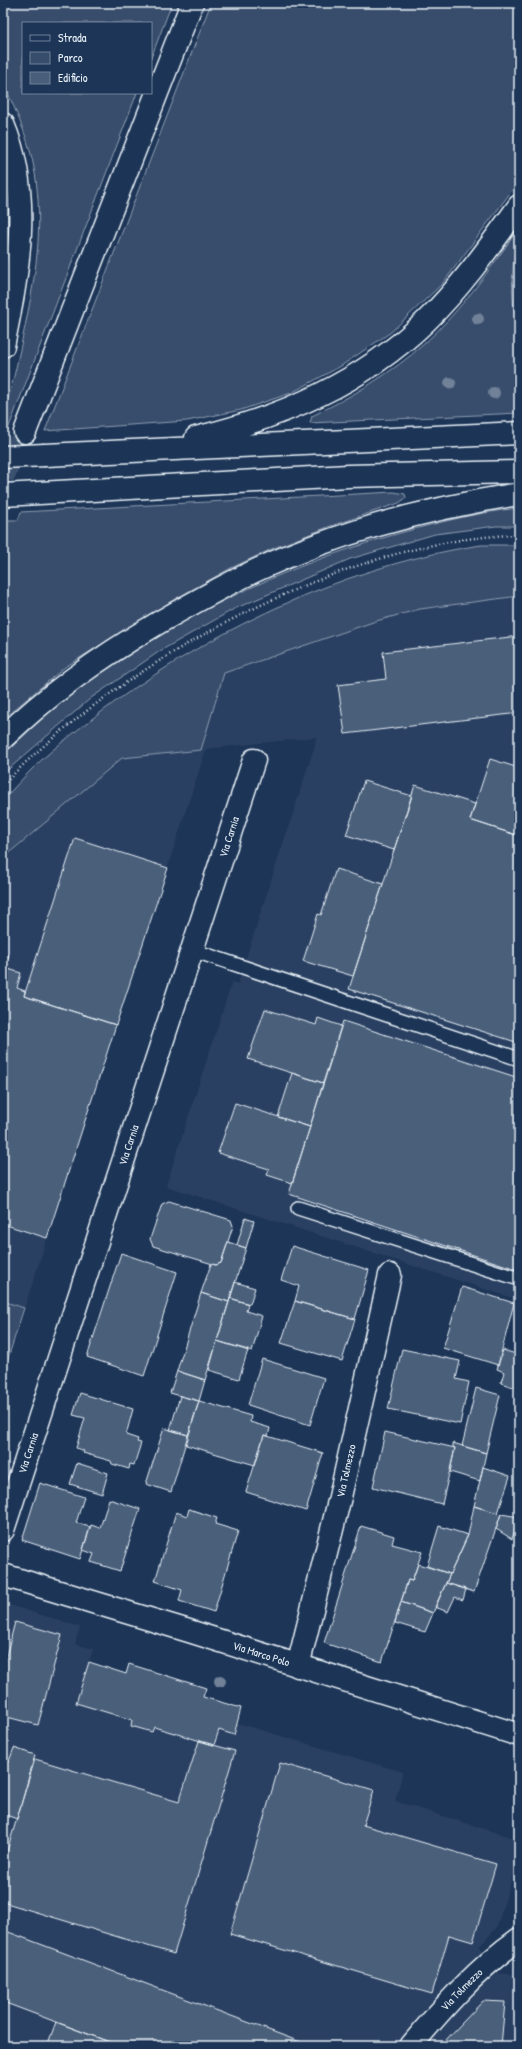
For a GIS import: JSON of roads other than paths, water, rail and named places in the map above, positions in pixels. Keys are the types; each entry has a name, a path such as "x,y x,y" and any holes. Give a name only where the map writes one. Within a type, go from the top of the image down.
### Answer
{"main road":[{"path":"25,432 192,3"},
{"path":"3,124 16,163 20,198 20,242 14,295 3,346"},
{"path":"134,450 192,439 254,422 292,409 352,377 402,342 434,312 489,249 519,206"},
{"path":"3,457 519,433"},
{"path":"3,494 348,476 519,472"},
{"path":"3,738 66,684 131,639 194,602 259,569 309,548 366,529 474,501 519,494"},
{"name":"Via Carnia","path":"3,1530 254,760"},
{"name":"Via Tolmezzo","path":"298,1666 340,1497 390,1275"},
{"name":"Via Marco Polo","path":"3,1575 519,1736"},
{"name":"Via Tolmezzo","path":"411,2046 489,1962 519,1939"}],"lane":[{"path":"192,950 519,1059"},
{"path":"298,1208 519,1279"}],"tunnel":[{"path":"3,477 25,432"}]}
